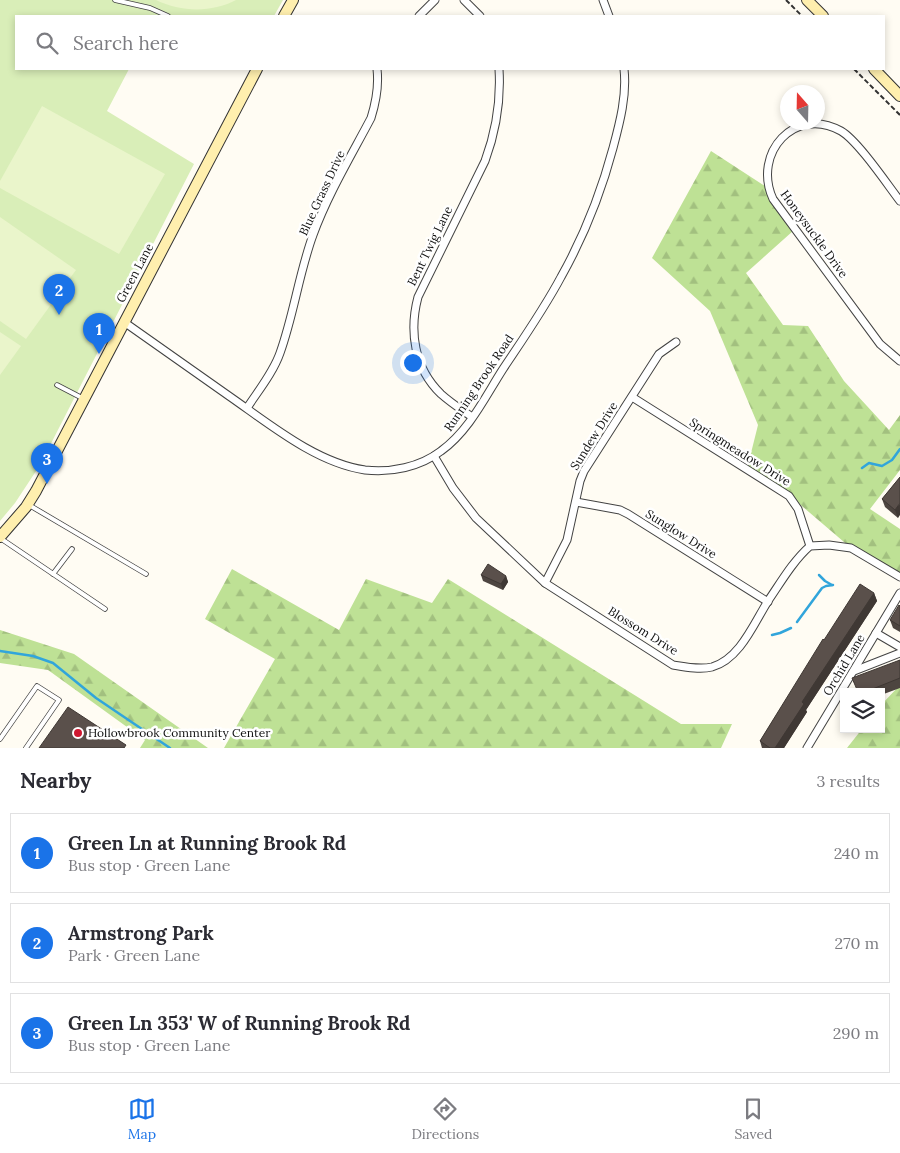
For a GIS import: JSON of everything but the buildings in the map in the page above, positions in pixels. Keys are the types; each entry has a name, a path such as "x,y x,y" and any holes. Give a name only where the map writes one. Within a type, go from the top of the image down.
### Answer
{"street":[{"path":"285,15 293,0"},
{"path":"419,15 435,0"},
{"path":"464,0 479,15"},
{"path":"603,0 609,15"},
{"path":"807,0 822,15"},
{"name":"Green Lane","path":"0,538 28,504 256,70"},
{"name":"Blue Grass Drive","path":"246,408 273,369 280,354 304,263 314,234 325,206 371,118 378,88 377,70"},
{"name":"Bent Twig Lane","path":"472,417 442,394 423,369 418,356 413,327 414,311 424,283 485,161 492,142 499,104 498,70"},
{"name":"Running Brook Road","path":"124,322 246,408 313,451 348,466 365,470 395,470 434,456 453,442 472,417 560,280 580,241 595,204 616,137 625,90 624,70"},
{"path":"875,70 900,96"},
{"name":"Honeysuckle Drive","path":"900,202 850,138 834,128 815,124 794,130 778,142 768,160 767,180 773,199 880,344 900,361"},
{"name":"Sundew Drive","path":"545,583 567,540 584,471 659,354 676,342"},
{"name":"Springmeadow Drive","path":"632,397 789,496 798,509 810,546"},
{"name":"Blossom Drive","path":"434,456 453,488 476,518 545,583 673,665 692,668 711,667 728,659 752,629 795,562 810,546"},
{"name":"Sunglow Drive","path":"576,502 620,510 628,514 768,602"},
{"path":"810,546 829,545 851,548 900,577"},
{"name":"Orchid Lane","path":"807,748 900,593"},
{"path":"876,633 900,647"},
{"path":"853,671 900,653"}],"lane":[{"path":"115,0 150,8 166,15"},
{"path":"56,385 84,399"},
{"path":"28,504 146,574"},
{"path":"0,538 105,610"},
{"path":"53,574 72,549"},
{"path":"0,739 37,686 59,700 26,748"}],"path":[{"path":"786,0 801,15"},
{"path":"855,70 900,115"}],"green space":[{"path":"0,0 283,0 275,15 15,15 15,70 128,70 107,111 194,164 40,465 15,503 0,521"},
{"path":"156,0 236,0 206,9 186,9"},
{"path":"42,106 165,174 119,254 0,188 0,181"},
{"path":"711,151 768,188 793,231 746,273 783,325 808,326 844,381 889,430 900,415 900,470 870,509 900,529 900,576 851,548 796,501 748,465 758,425 710,311 652,258"},
{"path":"0,217 76,270 26,339 0,321"},
{"path":"0,332 21,346 0,375"},
{"path":"232,569 339,630 366,579 432,603 448,579 681,724 732,724 721,748 224,748 275,659 205,619"},
{"path":"0,630 74,654 208,748 140,748 145,740 48,670 0,663"},
{"path":"900,685 900,748 847,748 859,733 885,733 885,701"}],"waterway":[{"path":"862,468 869,463 882,466 892,460 900,449"},
{"path":"819,575 832,585"},
{"path":"797,622 822,588 833,585"},
{"path":"772,635 791,628"},
{"path":"0,651 33,656 53,663 96,698 170,748"}],"place":[{"name":"Armstrong Park","path":"59,315"},
{"name":"Green Ln at Running Brook Rd","path":"99,354"},
{"name":"Green Ln 353' W of Running Brook Rd","path":"47,484"},
{"name":"Hollowbrook Community Center","path":"78,733"}]}
